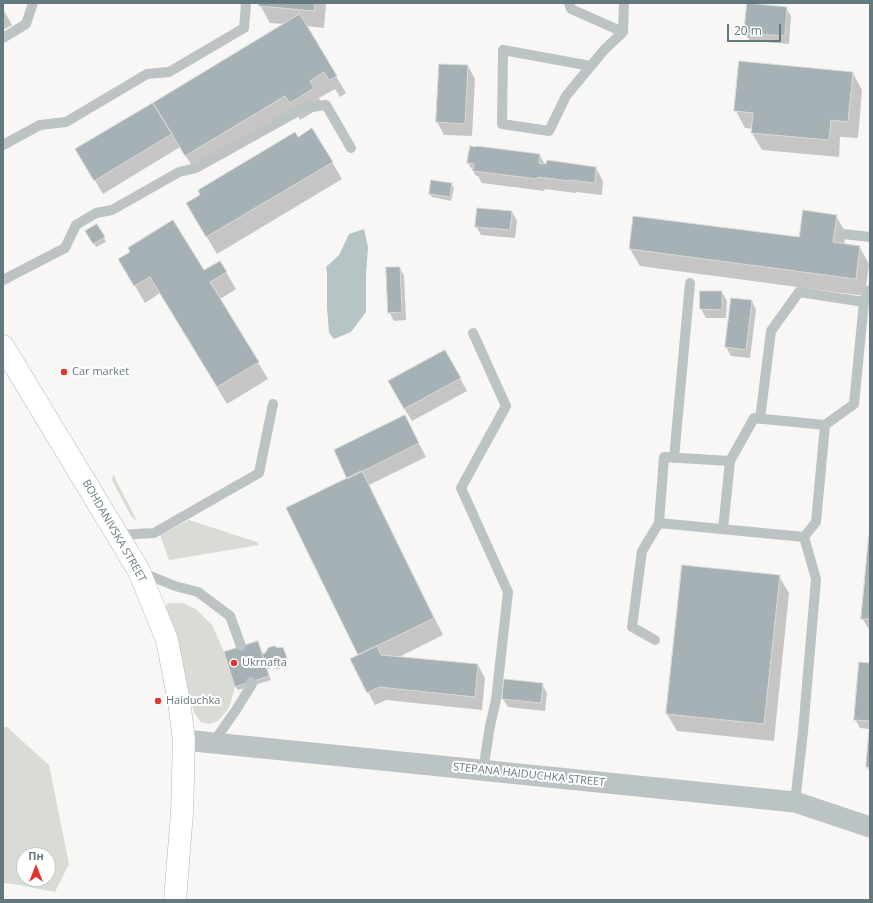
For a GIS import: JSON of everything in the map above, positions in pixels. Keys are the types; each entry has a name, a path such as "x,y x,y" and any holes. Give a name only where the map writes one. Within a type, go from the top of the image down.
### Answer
{"main road":[{"name":"BOHDANIVSKA STREET","path":"3,346 139,572 167,640 179,701 184,740 182,813 175,900"}],"street":[{"name":"STEPANA HAIDUCHKA STREET","path":"184,740 795,802 870,827"}],"lane":[{"path":"3,38 26,24 33,3"},
{"path":"3,146 40,125 66,122 146,74 169,72 244,28 246,3"},
{"path":"569,3 571,9 623,32"},
{"path":"591,66 503,50 502,124 549,131 566,96 591,66 604,50 623,32 624,3"},
{"path":"3,280 65,248 76,225 96,213 112,210 179,172 196,168 304,108 326,105 351,148"},
{"path":"843,234 870,237"},
{"path":"674,458 690,283"},
{"path":"723,529 730,461 754,418 825,425 854,404 864,302 870,290"},
{"path":"760,419 771,331 799,292 864,302"},
{"path":"473,333 506,406 461,488 508,592 496,700 483,770"},
{"path":"118,536 154,533 259,472 273,404"},
{"path":"804,537 816,522 825,425"},
{"path":"655,640 632,627 642,551 659,523 664,457 730,461"},
{"path":"659,523 804,537"},
{"path":"795,802 803,732 816,579 804,537"},
{"path":"139,572 175,586 198,592 230,616 241,646"},
{"path":"213,743 236,710 252,684 251,682"}],"shaded area":[{"path":"364,229 368,247 366,312 351,332 334,339 329,333 326,267 339,255 349,234"},
{"path":"113,474 137,521 131,516 112,480"},
{"path":"189,520 257,542 259,545 169,560 160,535"},
{"path":"168,603 183,603 196,609 212,625 224,652 235,687 229,708 218,721 210,724 201,722 194,712 164,609"},
{"path":"3,727 7,727 49,765 69,864 55,892 29,887 56,887 56,847 16,847 16,884 3,883"}],"building":[{"path":"259,3 315,3 314,11 259,6"},
{"path":"747,3 787,7 785,36 744,33"},
{"path":"300,14 337,76 329,80 324,72 310,81 314,88 290,103 285,96 185,156 153,103"},
{"path":"739,61 853,72 848,122 831,120 829,140 751,133 753,113 734,111"},
{"path":"439,64 468,65 465,124 436,122"},
{"path":"153,103 172,134 94,181 75,149"},
{"path":"312,128 333,162 206,237 186,203 200,195 198,190 295,132 298,137"},
{"path":"470,146 540,154 539,163 546,164 547,160 596,167 595,183 538,177 537,179 473,171 474,164 467,163"},
{"path":"431,180 452,183 450,197 429,194"},
{"path":"477,208 512,211 510,230 475,227"},
{"path":"803,210 837,215 833,242 860,246 856,279 629,249 633,216 799,237"},
{"path":"173,220 204,270 220,261 227,272 210,282 259,362 217,387 150,277 134,286 118,259 130,252 128,248"},
{"path":"97,224 105,237 93,244 85,231"},
{"path":"386,267 400,267 402,312 388,313"},
{"path":"700,291 722,291 722,310 700,309"},
{"path":"731,298 752,300 746,350 725,347"},
{"path":"445,350 461,378 404,409 388,381"},
{"path":"405,415 419,443 347,479 334,450"},
{"path":"362,471 434,618 358,655 286,508"},
{"path":"869,535 870,619 861,619"},
{"path":"682,565 780,575 764,724 666,714"},
{"path":"258,641 269,676 235,687 224,652"},
{"path":"274,646 279,648 283,647 287,658 277,665 266,665 262,654 265,653 268,648"},
{"path":"377,646 381,655 478,664 475,697 379,687 367,693 350,659"},
{"path":"859,662 870,663 870,721 854,720"},
{"path":"504,679 543,683 541,703 502,699"},
{"path":"869,733 870,767 866,767"}],"place":[{"name":"Car market","path":"64,372"},
{"name":"Ukrnafta","path":"234,663"},
{"name":"Haiduchka","path":"158,701"}]}
